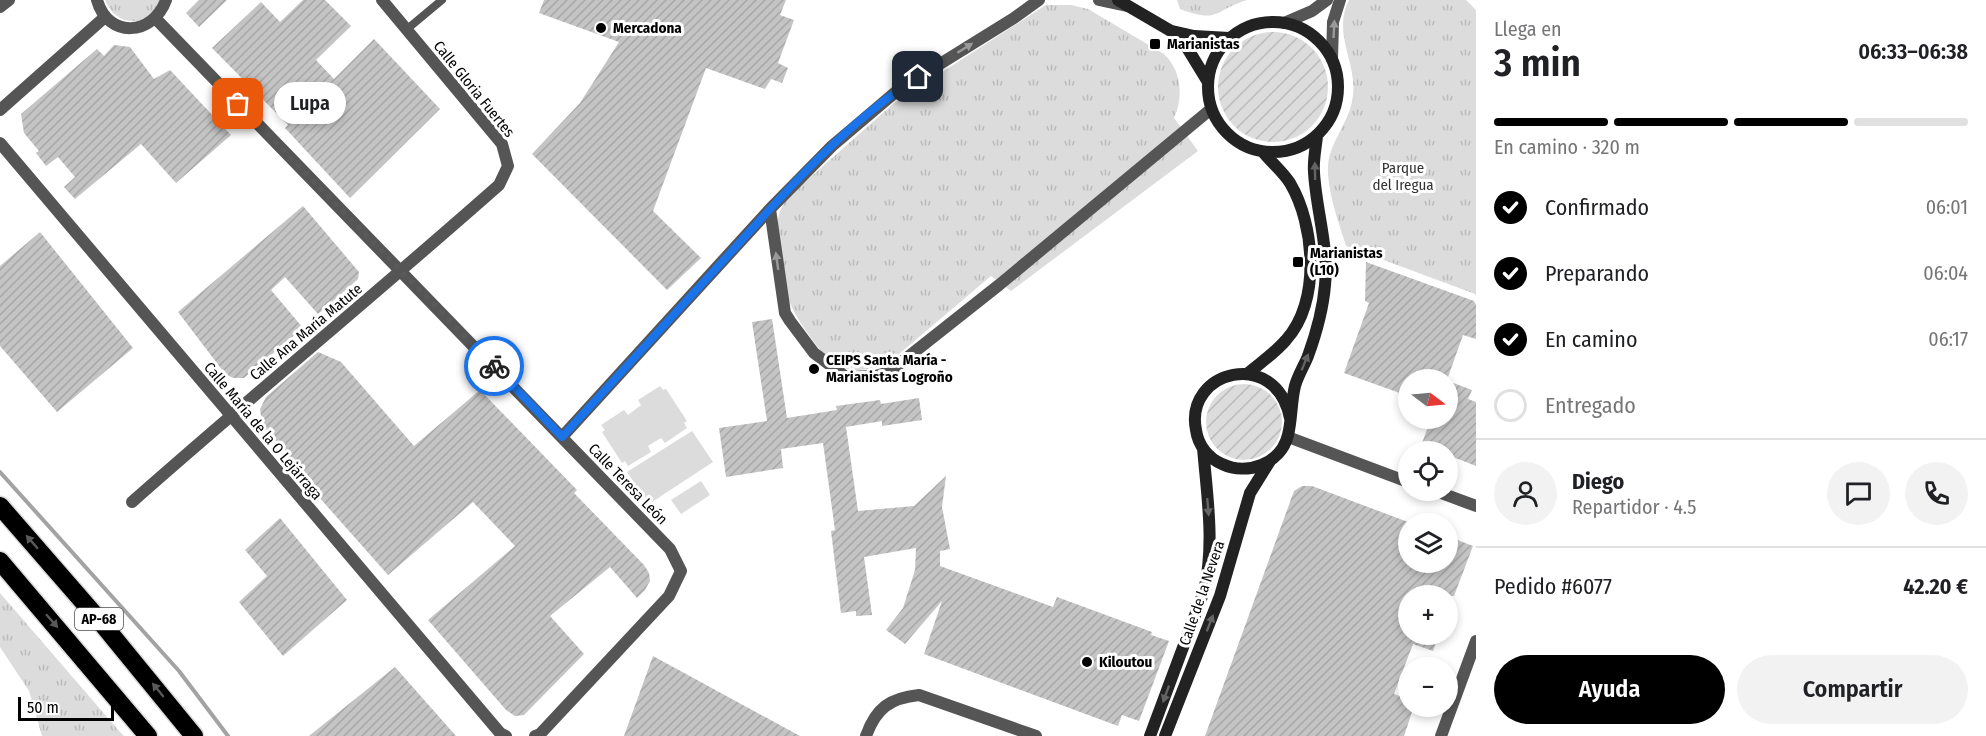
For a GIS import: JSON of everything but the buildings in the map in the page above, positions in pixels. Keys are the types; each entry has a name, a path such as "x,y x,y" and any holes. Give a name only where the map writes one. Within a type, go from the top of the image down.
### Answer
{"highway":[{"name":"AP-68","path":"0,506 100,621 194,736"},
{"name":"AP-68","path":"0,561 148,736"}],"main road":[{"path":"1118,0 1171,31 1191,53 1208,82"},
{"path":"1284,22 1313,35 1324,46 1332,59 1337,76 1338,93 1335,109 1317,136 1292,150 1277,153 1263,152 1251,149 1231,138 1216,120 1211,109 1208,82 1214,57 1229,38 1252,25 1284,22"},
{"path":"1171,31 1194,36 1229,38"},
{"path":"1290,418 1288,405 1272,384 1260,377 1235,374 1219,380 1205,392 1195,414 1195,426 1197,438 1203,448 1219,463 1239,469 1261,466 1284,446 1288,437 1296,384 1308,355 1320,314 1325,285 1324,240 1313,170 1317,136"},
{"path":"1248,374 1287,339 1301,316 1308,288 1311,256 1302,210 1289,182 1263,152"},
{"name":"Calle de la Nevera","path":"1150,736 1204,591 1210,567 1210,536 1203,448"},
{"name":"Calle de la Nevera","path":"1165,736 1220,596 1250,494 1270,460"}],"street":[{"path":"0,7 9,0"},
{"path":"97,0 105,17 114,24 135,29 146,26 156,19 166,0"},
{"path":"562,437 770,209 832,146 898,90 1039,0"},
{"path":"1099,0 1133,7"},
{"path":"1284,22 1312,11 1327,0"},
{"path":"1332,59 1334,22 1340,0"},
{"name":"Calle Gloria Fuertes","path":"386,2 406,30 502,144 508,165 499,185 401,272"},
{"path":"0,110 105,17"},
{"name":"Calle Teresa León","path":"156,19 670,549 681,571 671,591 540,734 535,736"},
{"path":"770,209 784,313 814,353 846,377 876,376 889,372 999,285 1211,109"},
{"name":"Calle María de la O Lejárraga","path":"0,143 500,733 506,736"},
{"name":"Calle Ana María Matute","path":"132,502 230,415 401,272"},
{"path":"1288,437 1398,478"},
{"path":"1458,499 1476,506"},
{"path":"1441,736 1476,641"},
{"path":"866,736 879,711 890,701 919,694 1036,736"}],"lane":[{"path":"406,30 441,0"}],"green space":[{"path":"105,0 161,0 151,15 136,21 129,21 112,12"},
{"path":"1177,0 1247,0 1216,14 1203,15 1180,9"},
{"name":"Parque del Iregua","path":"1349,0 1466,0 1476,10 1476,296 1346,246 1329,185 1328,161 1352,103 1352,71 1343,25 1344,12"},
{"path":"1046,5 1071,5 1088,9 1164,54 1174,68 1179,84 1179,101 1174,118 1198,151 1011,291 991,276 886,365 860,370 841,367 817,346 798,319 788,297 781,267 778,223 780,212 787,198 893,104"},
{"path":"1273,32 1294,36 1312,48 1324,66 1328,87 1324,108 1312,126 1294,138 1273,142 1252,138 1234,126 1222,108 1218,87 1222,66 1234,48 1252,36"},
{"path":"1244,384 1259,387 1271,395 1279,407 1282,422 1279,437 1271,449 1259,457 1244,460 1229,457 1217,449 1209,437 1206,422 1209,407 1217,395 1229,387"},
{"path":"660,386 663,390 666,389 687,421 684,423 687,428 665,443 661,438 648,446 651,452 628,466 625,461 622,463 602,432 605,430 601,425 624,410 628,415 641,405 638,400"},
{"path":"692,431 713,462 649,504 627,472"},
{"path":"701,481 710,495 681,514 671,500"},
{"path":"0,593 124,736 42,736 29,691 0,647"}],"waterway":[{"path":"0,472 179,671 228,736"}],"way so far":[{"path":"238,104 494,366"}],"place":[{"name":"Mercadona","path":"601,28"},
{"name":"Marianistas","path":"1155,44"},
{"name":"Lupa","path":"238,104"},
{"name":"Marianistas (L10)","path":"1298,262"},
{"name":"CEIPS Santa María - Marianistas Logroño","path":"814,369"},
{"name":"Kiloutou","path":"1087,662"}],"route":[{"path":"494,366 562,437 789,189 832,146 898,90 918,77"}]}
